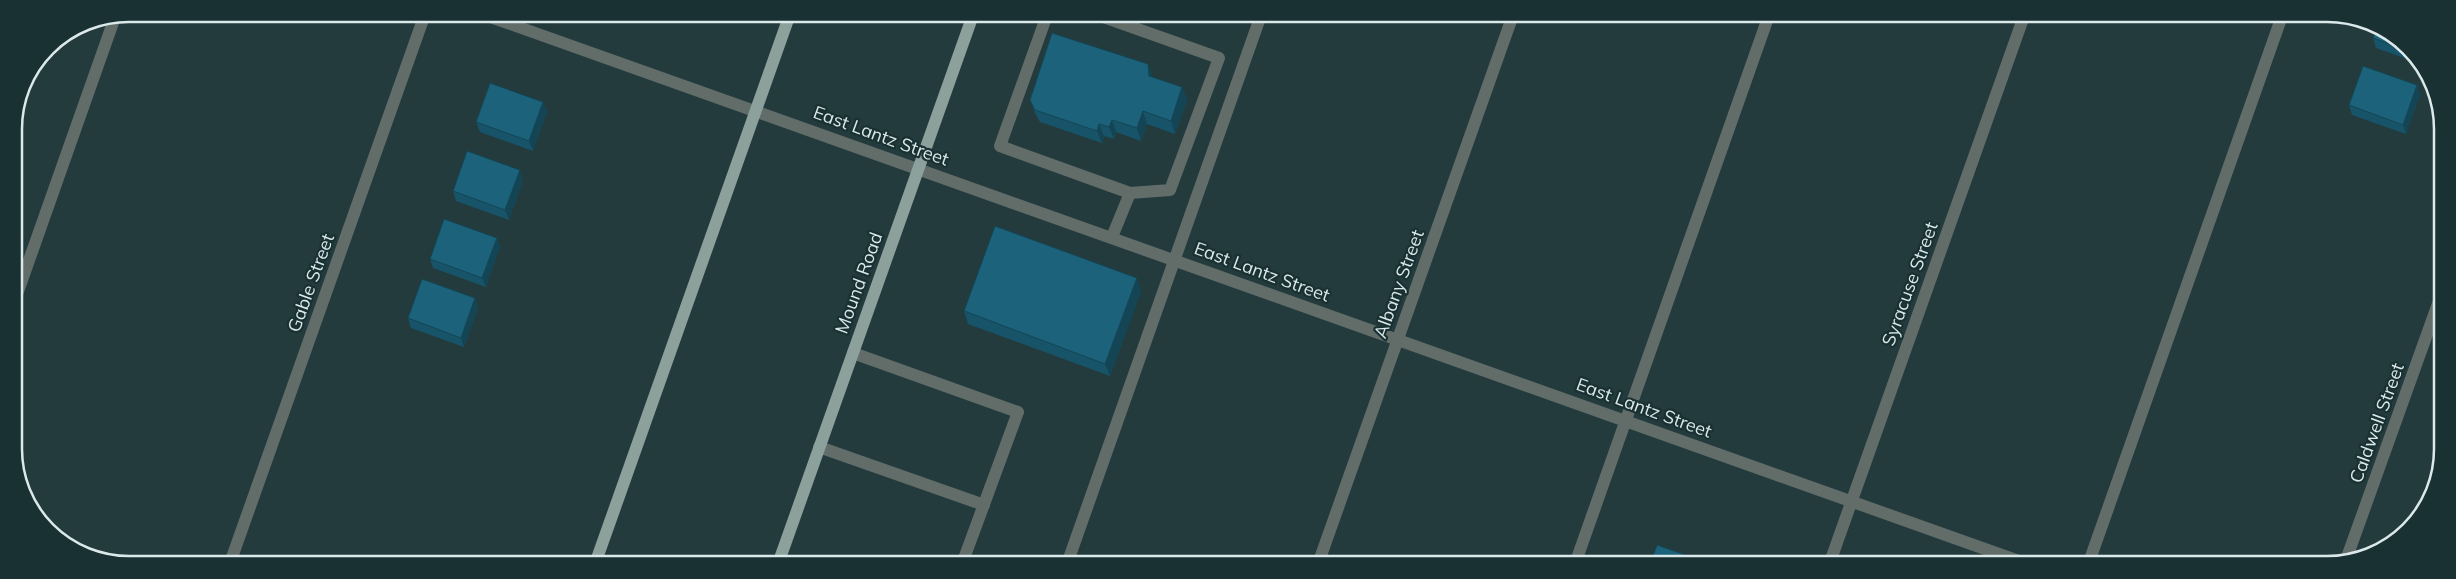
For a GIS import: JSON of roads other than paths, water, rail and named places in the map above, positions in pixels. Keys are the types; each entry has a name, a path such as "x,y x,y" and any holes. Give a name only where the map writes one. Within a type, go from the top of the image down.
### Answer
{"main road":[{"path":"598,556 787,22"},
{"name":"Mound Road","path":"781,556 971,22"}],"street":[{"name":"Gable Street","path":"232,556 422,22"},
{"name":"East Lantz Street","path":"505,22 2005,556"},
{"path":"1044,22 1000,146 1130,193 1170,190 1219,58 1118,22"},
{"path":"1070,556 1259,22"},
{"name":"Albany Street","path":"1321,556 1511,22"},
{"path":"1577,556 1768,22"},
{"name":"Syracuse Street","path":"1832,556 2022,22"},
{"path":"2091,556 2280,22"},
{"path":"23,279 113,24"},
{"path":"1112,237 1130,193"},
{"name":"Caldwell Street","path":"2348,554 2434,315"},
{"path":"853,353 1018,412 965,556"},
{"path":"819,447 984,505"}]}
